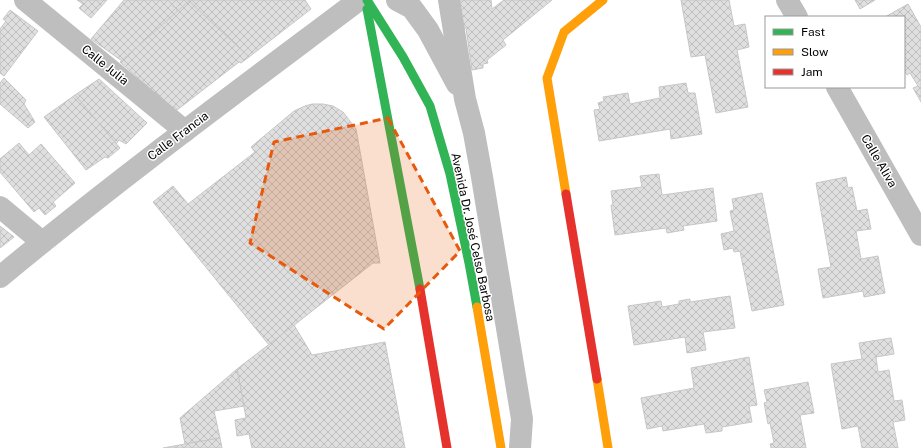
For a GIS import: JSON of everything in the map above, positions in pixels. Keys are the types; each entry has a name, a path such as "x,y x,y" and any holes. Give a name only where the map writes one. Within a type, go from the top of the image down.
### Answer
{"main road":[{"name":"Avenida Dr. José Celso Barbosa","path":"366,0 429,336 447,448"},
{"name":"Avenida Dr. José Celso Barbosa","path":"366,0 403,57 430,106 450,174 469,263 501,448"},
{"path":"603,0 564,32 547,78 608,448"}],"street":[{"name":"Calle Julia","path":"25,0 184,131"},
{"name":"Calle Francia","path":"0,277 42,242 184,131 359,0"},
{"path":"397,0 412,8 428,30 465,99"},
{"path":"449,0 465,99 474,133 482,177 522,419 520,448"},
{"path":"787,0 796,16"},
{"name":"Calle Aliva","path":"838,88 919,224"},
{"path":"0,207 42,242"}],"highlighted area":[{"path":"388,118 460,251 384,329 250,243 274,142"}],"building":[{"path":"77,0 107,0 91,18 79,8 83,4"},
{"path":"124,0 168,0 178,11 122,61 91,39"},
{"path":"168,0 190,0 178,11"},
{"path":"305,0 311,9 249,57 189,1"},
{"path":"455,0 491,0 492,9 504,0 552,0 503,40 506,45 487,60 488,63 483,64 483,68 472,70 466,28 459,28"},
{"path":"681,0 729,0 734,26 745,24 749,47 737,50 748,107 716,113 705,55 691,57"},
{"path":"855,0 875,0 860,9"},
{"path":"189,1 249,57 241,63 239,62 177,110 175,107 172,108 120,62"},
{"path":"908,4 921,27 921,102 913,88 918,86 910,73 907,75 905,72 905,16 887,16"},
{"path":"10,10 38,31 4,76 0,73 0,29 6,21 3,19"},
{"path":"4,78 26,100 24,104 35,122 28,128 0,104 0,83"},
{"path":"99,79 147,123 126,144 119,140 116,144 75,95"},
{"path":"686,83 688,93 695,93 702,134 671,139 670,129 599,141 594,110 600,109 598,103 604,101 603,97 628,93 630,104 660,98 659,87"},
{"path":"75,95 120,148 108,158 105,157 86,170 44,117"},
{"path":"312,104 333,106 343,112 356,129 380,263 373,263 269,345 153,202 173,186 188,204 255,152 251,147 294,111"},
{"path":"19,143 29,155 41,144 75,183 53,202 56,206 45,215 39,208 34,212 0,172 0,159"},
{"path":"659,174 662,195 713,188 717,221 683,226 684,230 667,233 666,228 615,235 611,205 613,205 611,191 642,187 640,176"},
{"path":"846,177 848,188 852,187 857,211 867,209 871,229 856,231 861,259 878,256 885,293 864,297 863,291 823,298 818,269 831,267 816,183"},
{"path":"762,193 784,305 752,311 740,251 734,252 733,248 724,250 721,234 734,231 730,211 734,210 732,199"},
{"path":"0,226 14,237 0,248"},
{"path":"730,296 735,328 703,332 706,350 687,353 685,337 634,345 628,306 661,301 662,307 679,304 679,301 690,299 690,302"},
{"path":"294,325 312,355 385,342 405,448 252,448 249,434 237,436 235,420 246,418 237,369"},
{"path":"891,338 894,354 876,357 878,372 889,370 894,401 902,400 905,420 893,422 898,448 862,448 858,426 842,429 831,364 862,359 859,343"},
{"path":"749,357 757,405 749,406 752,422 722,427 722,431 706,433 704,424 663,431 662,426 647,429 641,398 694,388 691,368"},
{"path":"237,369 244,406 214,411 220,438 185,444 180,418"},
{"path":"808,382 814,413 800,415 806,448 771,448 770,444 774,443 770,423 768,424 764,403 767,402 764,390"},
{"path":"220,438 222,448 163,448 185,444"}],"traffic: fast":[{"path":"367,0 403,57 430,106 450,174 477,307"},
{"path":"367,9 420,289"}],"traffic: slow":[{"path":"566,194 547,78 564,32 603,0"},
{"path":"477,307 501,448"},
{"path":"597,379 608,448"}],"traffic: jam":[{"path":"566,194 597,379"},
{"path":"420,289 447,448"}]}
